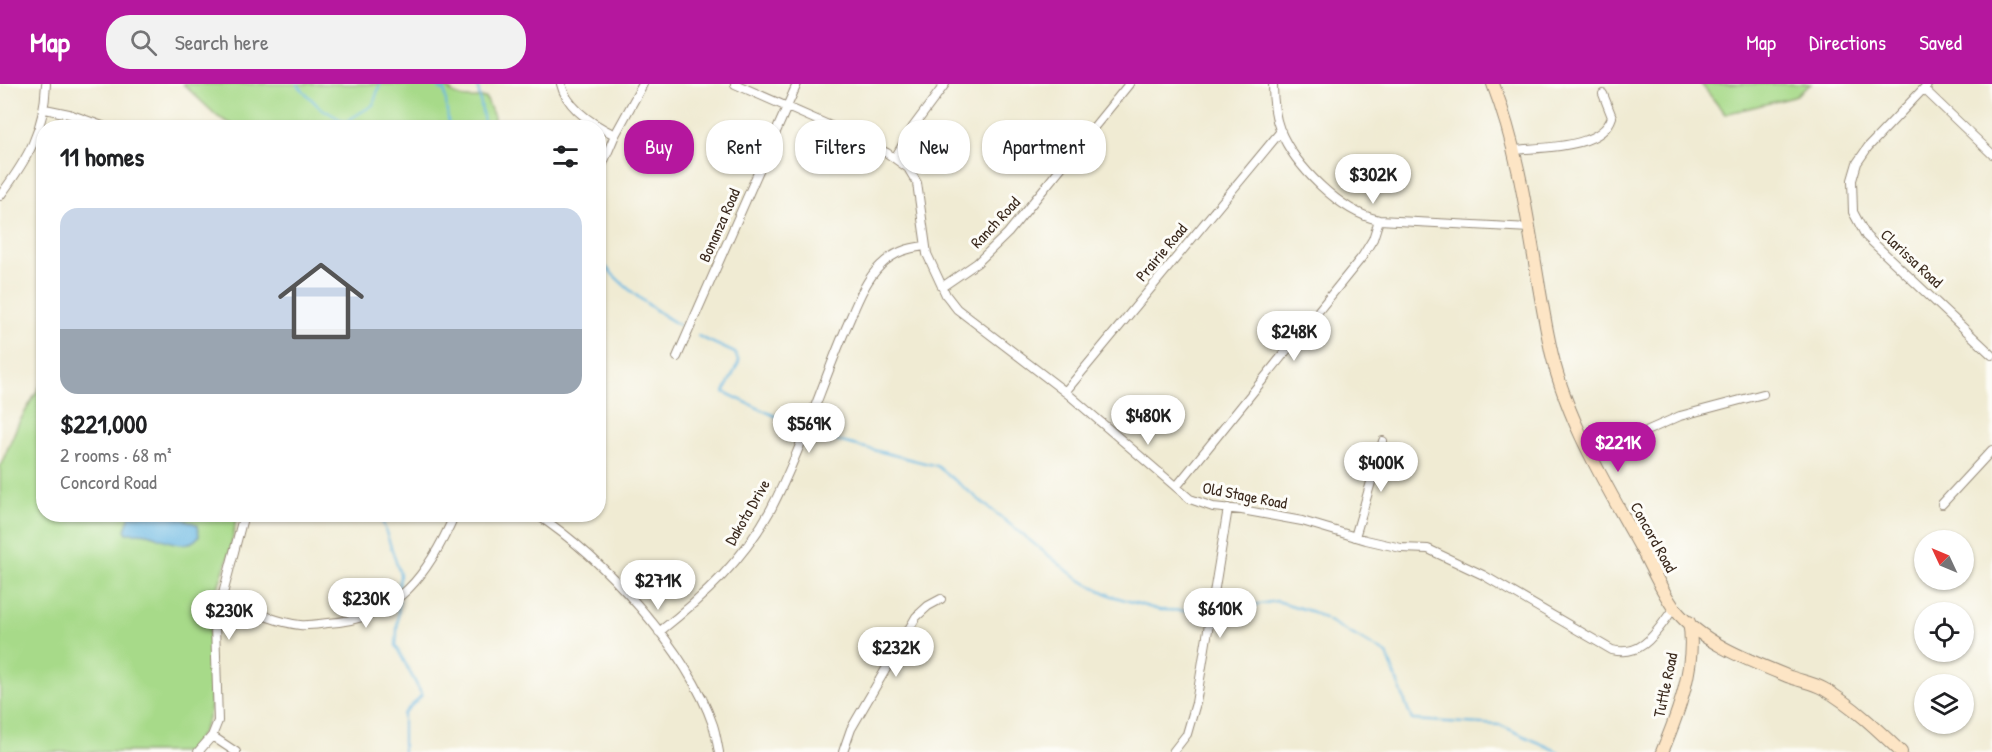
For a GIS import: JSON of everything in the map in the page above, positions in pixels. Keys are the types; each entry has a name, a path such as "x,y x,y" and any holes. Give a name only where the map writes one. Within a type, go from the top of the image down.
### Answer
{"main road":[{"name":"Concord Road","path":"1493,84 1515,150 1549,343 1569,408 1674,608 1723,648 1753,663 1822,688 1852,708 1901,752"},
{"name":"Tuttle Road","path":"1662,752 1677,717 1684,688 1691,633 1689,622"}],"street":[{"path":"42,120 45,109 46,84"},
{"path":"561,84 580,113 590,120"},
{"path":"606,156 643,84"},
{"name":"Old Stage Road","path":"735,84 842,131 895,158 908,168 917,183 927,254 942,286 957,309 1065,392 1190,499 1213,507 1302,521 1401,548 1428,549 1483,575 1612,650 1624,653 1641,648 1674,608"},
{"name":"Bonanza Road","path":"677,357 797,84"},
{"path":"895,158 913,127 945,84"},
{"name":"Ranch Road","path":"942,286 965,272 1004,238 1130,84"},
{"path":"1272,84 1275,111 1281,131 1300,161 1336,198 1356,212 1379,220 1530,228"},
{"path":"1926,86 1992,154"},
{"name":"Clarissa Road","path":"1926,86 1868,147 1857,164 1852,180 1853,212 1866,236 1992,355"},
{"path":"1515,150 1582,142 1596,137 1606,129 1612,117 1604,94"},
{"path":"45,109 86,120"},
{"path":"606,130 615,135"},
{"name":"Prairie Road","path":"1065,392 1281,131"},
{"path":"0,196 36,138"},
{"path":"1177,486 1362,257 1373,239 1379,220"},
{"name":"Dakota Drive","path":"659,632 697,602 733,565 771,509 857,302 879,266 907,248 926,246"},
{"path":"1592,455 1680,416 1763,394"},
{"path":"1354,537 1383,441"},
{"path":"1942,504 1992,450"},
{"path":"1173,752 1187,735 1196,702 1228,508"},
{"path":"198,752 212,736 218,721 215,624 242,522"},
{"path":"223,598 280,621 302,625 348,622 392,602 410,589 429,567 452,522"},
{"path":"547,522 604,570 671,646 697,691 713,726 719,752"},
{"path":"843,752 851,729 916,617 928,606 941,599"},
{"path":"212,736 236,752"}],"green space":[{"path":"183,84 444,84 458,96 486,98 494,117 494,120 224,120"},
{"path":"1701,84 1811,84 1794,97 1725,114"},
{"path":"36,393 36,522 236,522 230,552 212,605 209,625 210,713 203,731 188,752 0,752 0,467 18,424"}],"water":[{"path":"128,522 190,522 198,525 199,536 194,541 181,544 147,534 127,533 125,530"}],"waterway":[{"path":"297,84 319,107 342,120"},
{"path":"348,120 373,105 380,84"},
{"path":"434,84 443,91"},
{"path":"444,84 448,120"},
{"path":"475,84 478,88 484,120"},
{"path":"606,266 636,295 679,325"},
{"path":"698,336 735,353 739,362 724,392 794,425"},
{"path":"814,435 937,466 1078,579 1112,596 1159,610 1200,611"},
{"path":"383,522 400,574 399,592"},
{"path":"399,600 396,646 422,695 403,714 403,752"},
{"path":"1230,609 1277,601 1313,612 1387,654 1412,720 1500,725 1559,752"}]}
